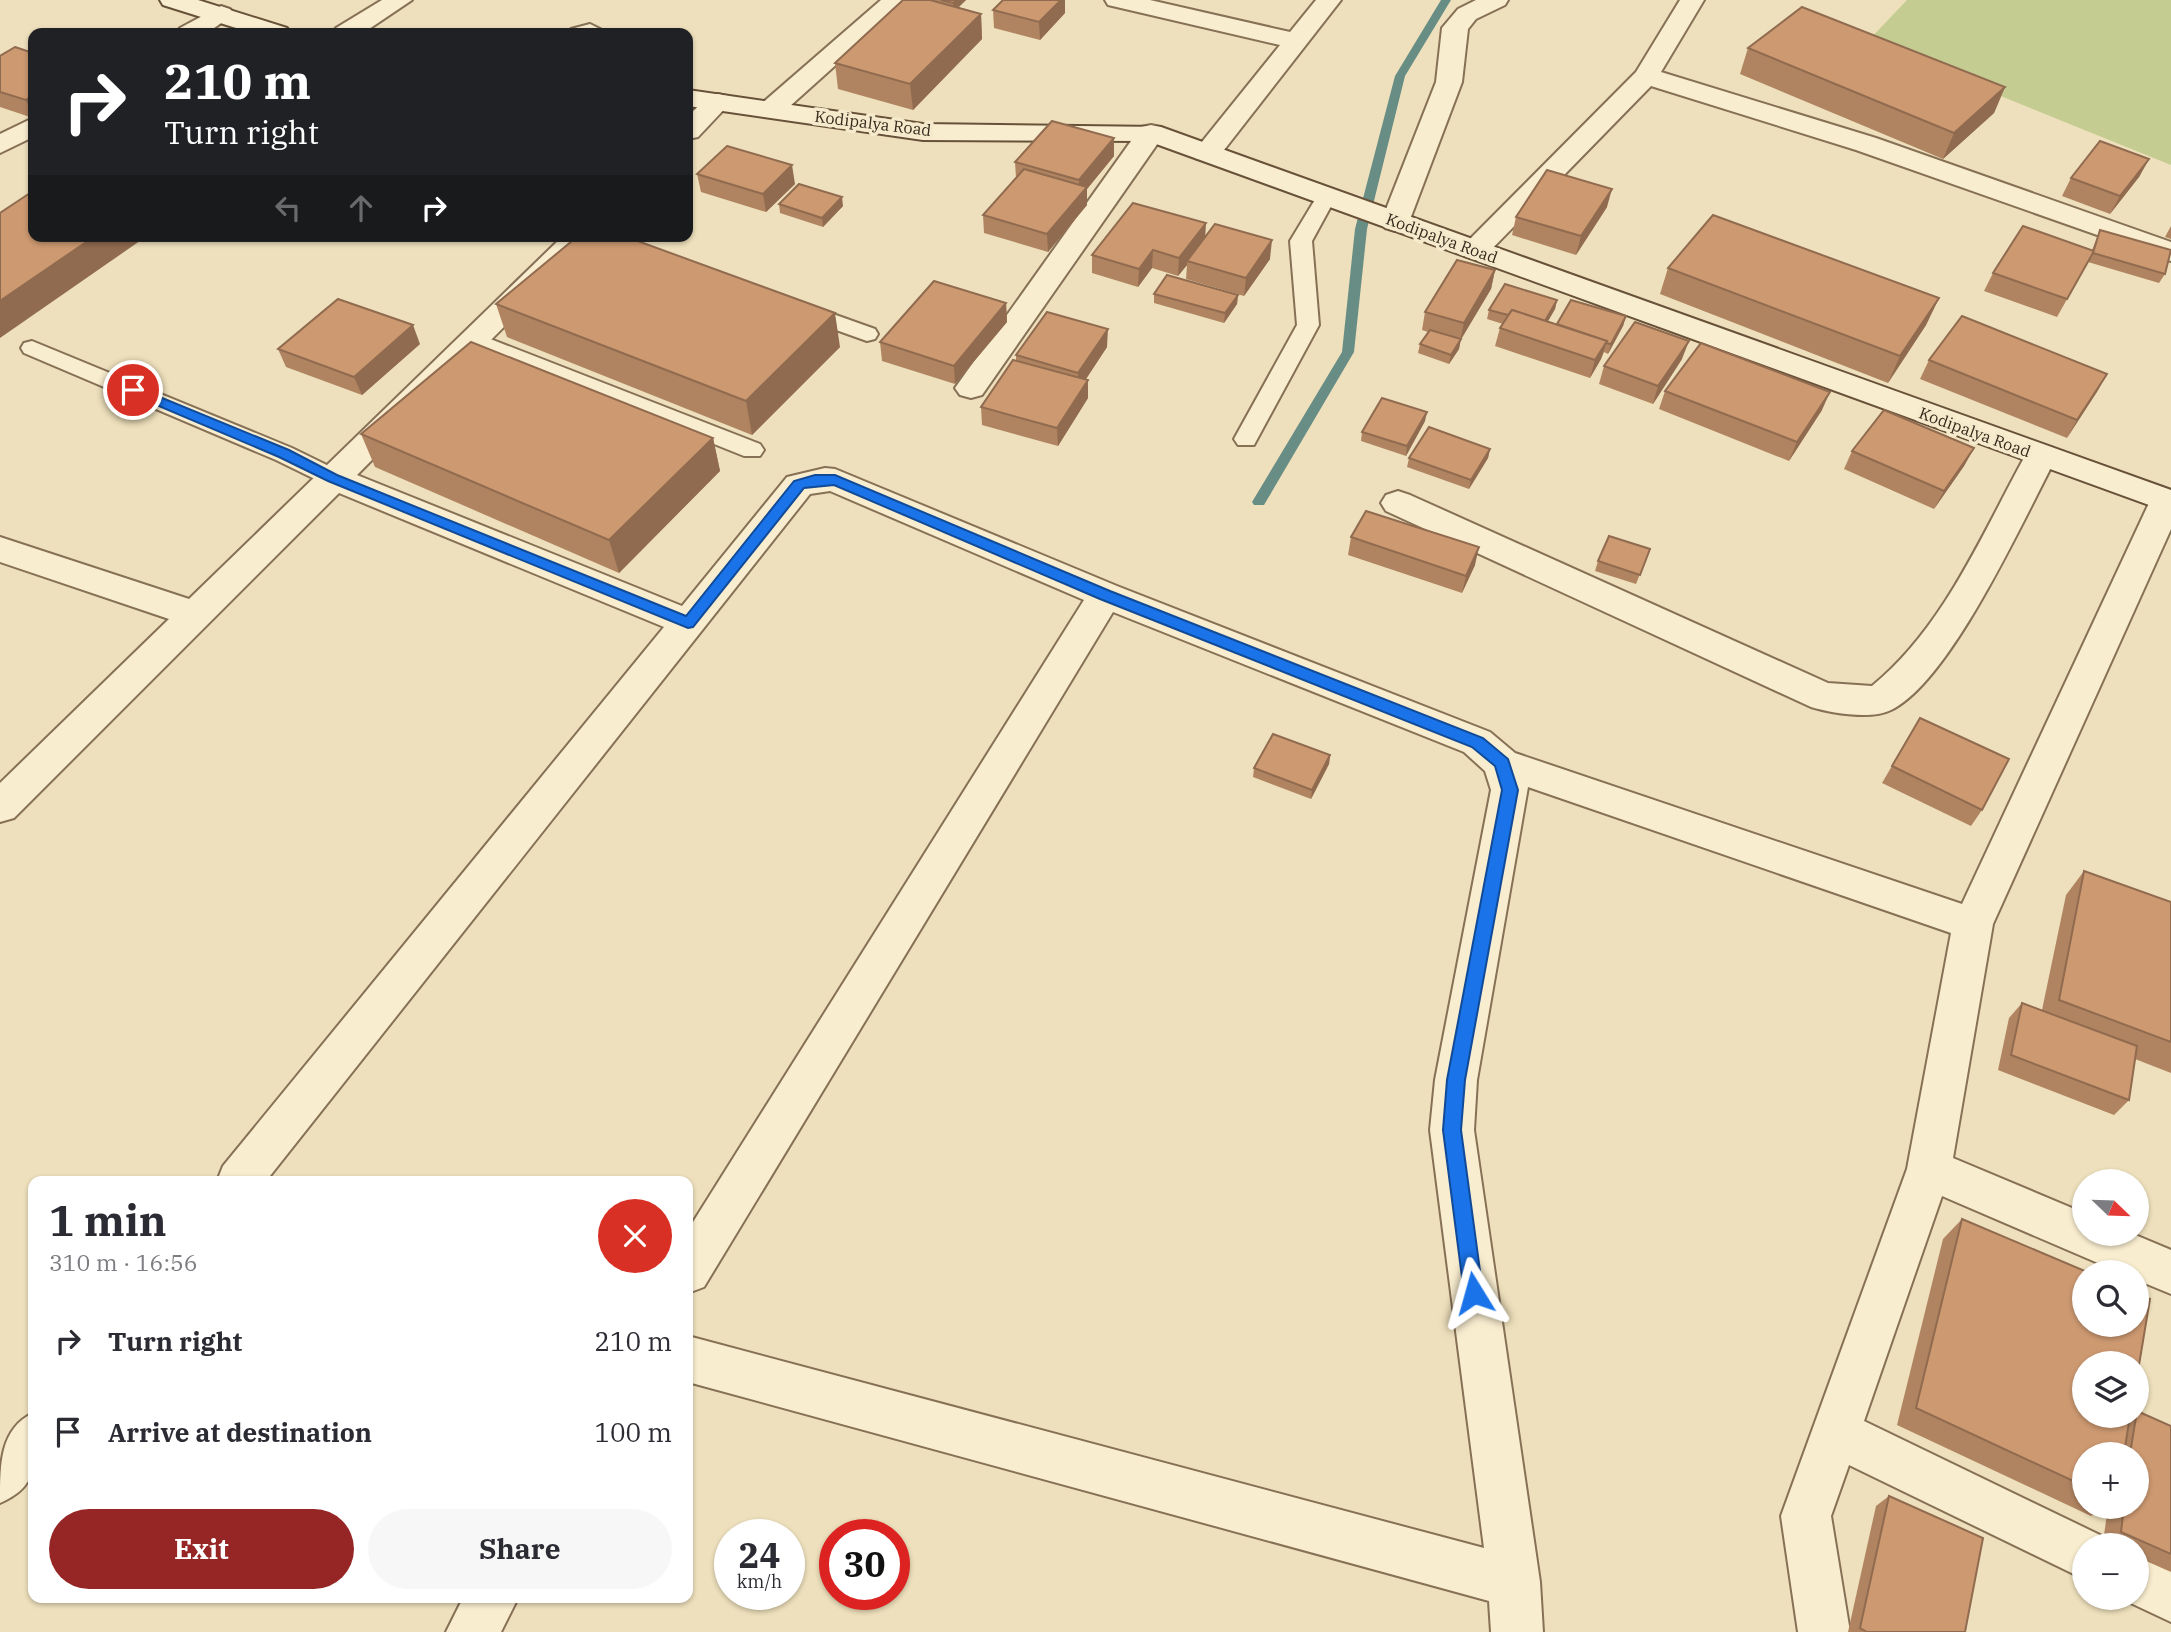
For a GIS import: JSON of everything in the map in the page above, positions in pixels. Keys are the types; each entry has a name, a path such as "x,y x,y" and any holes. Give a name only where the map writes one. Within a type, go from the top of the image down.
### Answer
{"street":[{"path":"172,0 263,28"},
{"path":"353,28 400,0"},
{"path":"770,110 896,0"},
{"path":"1117,0 1296,41"},
{"path":"1207,153 1329,0"},
{"path":"1392,220 1449,82 1455,28 1467,14 1496,0"},
{"path":"1475,250 1646,76 1692,0"},
{"path":"197,28 221,14"},
{"path":"1646,76 1891,152 2171,251"},
{"name":"Kodipalya Road","path":"693,98 923,132 1151,133 2169,502"},
{"path":"693,126 718,102"},
{"path":"0,145 28,128"},
{"path":"971,388 1151,133"},
{"path":"0,807 574,242"},
{"path":"1398,503 1824,698 1879,700 1908,676 1948,627 2041,456"},
{"path":"333,478 688,623"},
{"path":"243,1176 799,485 825,479 835,480 1105,595 1478,743 1502,763 1973,924"},
{"path":"1824,1632 1806,1516 1929,1169 1973,924 2169,502"},
{"path":"0,549 196,615"},
{"path":"693,1262 1105,595"},
{"path":"1502,763 1510,790 1456,1080 1452,1130 1514,1581 1517,1632"},
{"path":"1929,1169 2171,1272"},
{"path":"693,1360 1514,1581"},
{"path":"1835,1433 2072,1548"},
{"path":"0,1478 28,1443"},
{"path":"2149,1585 2171,1596"},
{"path":"472,1632 489,1603"}],"lane":[{"path":"1246,439 1308,325 1301,241 1334,200"},
{"path":"780,302 867,334"},
{"path":"475,340 752,450"},
{"path":"32,348 284,454 333,478"}],"green space":[{"path":"1907,0 2171,0 2171,165 1867,42"}],"building":[{"path":"903,0 930,0 981,14 910,84 835,63"},
{"path":"1003,0 1061,0 1039,22 993,10"},
{"path":"1802,7 2005,87 1954,133 1748,48"},
{"path":"15,47 28,51 26,100 0,92 0,56"},
{"path":"1052,121 1114,138 1079,180 1015,162"},
{"path":"2100,141 2149,159 2120,196 2071,178"},
{"path":"727,146 792,165 763,194 697,174"},
{"path":"1024,169 1087,187 1047,234 983,215"},
{"path":"1547,170 1612,189 1581,236 1516,217"},
{"path":"799,184 842,197 822,218 779,204"},
{"path":"28,194 28,242 86,242 0,301 0,213"},
{"path":"1133,203 1206,223 1179,258 1153,250 1139,269 1092,255"},
{"path":"1713,215 1939,298 1900,356 1668,268"},
{"path":"1215,224 1272,240 1246,278 1187,261"},
{"path":"2023,226 2094,251 2067,299 1993,273"},
{"path":"2100,230 2171,250 2165,274 2093,253"},
{"path":"571,242 640,242 835,313 746,401 496,304"},
{"path":"1457,260 1495,270 1464,323 1425,312"},
{"path":"1167,275 1238,295 1225,313 1154,294"},
{"path":"934,281 1006,303 954,366 880,342"},
{"path":"1505,284 1557,300 1545,321 1512,310 1508,315 1489,310"},
{"path":"338,299 413,325 354,377 278,349"},
{"path":"1571,300 1626,316 1611,344 1557,324"},
{"path":"1512,310 1607,341 1595,360 1500,328"},
{"path":"1047,312 1108,329 1078,373 1016,355"},
{"path":"1962,316 2107,374 2077,420 1929,360"},
{"path":"1635,322 1689,341 1658,386 1604,366"},
{"path":"1430,330 1461,339 1451,355 1420,344"},
{"path":"471,342 713,438 609,540 361,434"},
{"path":"1701,343 1830,392 1797,442 1665,391"},
{"path":"1013,360 1088,380 1057,428 981,407"},
{"path":"1382,398 1427,412 1407,446 1362,432"},
{"path":"1884,410 1974,448 1944,491 1852,451"},
{"path":"1429,427 1490,449 1471,480 1409,458"},
{"path":"1366,511 1479,547 1466,576 1351,537"},
{"path":"1609,536 1650,549 1640,575 1598,561"},
{"path":"1920,718 2009,759 1982,810 1892,766"},
{"path":"1273,734 1330,755 1312,790 1254,768"},
{"path":"2084,871 2171,902 2171,1042 2059,1000"},
{"path":"2022,1003 2137,1046 2129,1100 2011,1055"},
{"path":"1962,1219 2072,1266 2072,1337 2144,1337 2141,1351 2072,1351 2072,1428 2128,1428 2126,1442 2072,1442 2072,1480 1916,1408"},
{"path":"2149,1416 2171,1426 2171,1554 2149,1544 2149,1533 2121,1532 2123,1519 2149,1519 2149,1442 2132,1442 2134,1428 2149,1428"},
{"path":"1889,1496 1983,1538 1965,1632 1867,1632 1860,1628"}],"waterway":[{"path":"1259,502 1348,352 1361,229 1400,76 1446,0"}],"route":[{"path":"133,390 284,454 333,478 688,623 799,485 815,480 835,480 1105,595 1478,743 1502,763 1510,790 1456,1080 1452,1130 1474,1293"}]}
